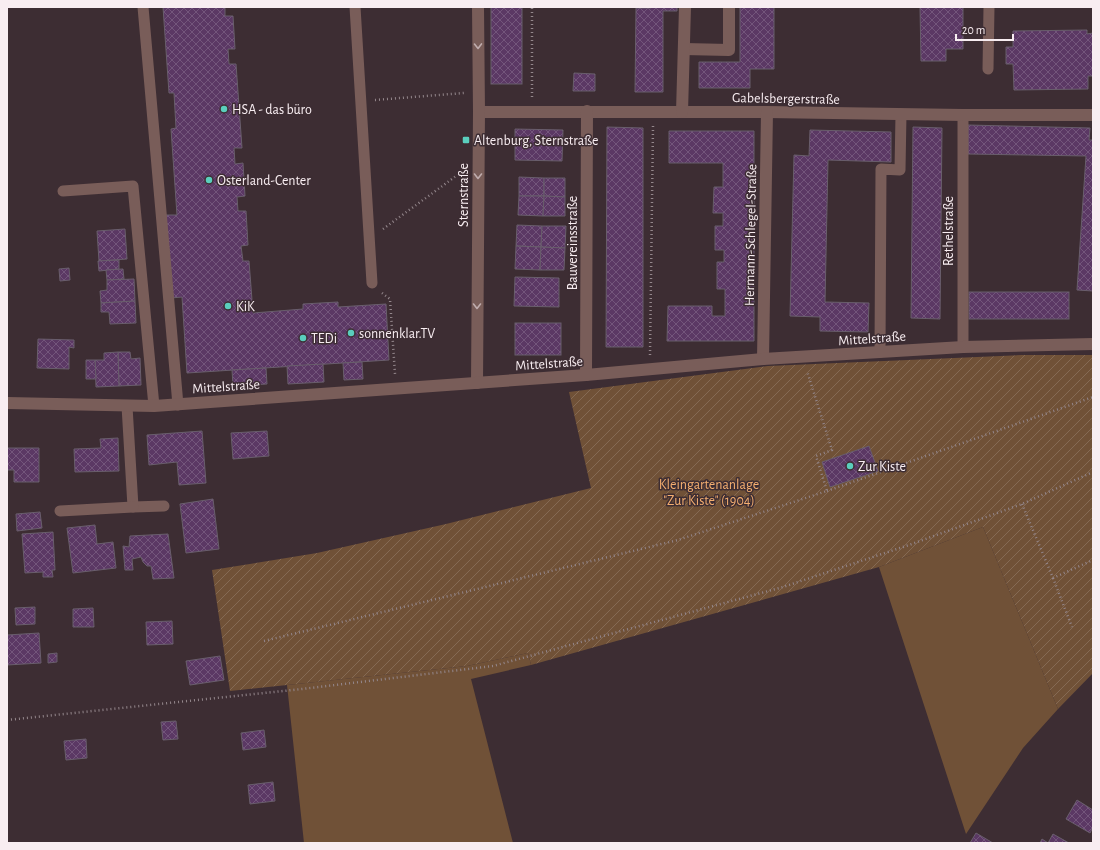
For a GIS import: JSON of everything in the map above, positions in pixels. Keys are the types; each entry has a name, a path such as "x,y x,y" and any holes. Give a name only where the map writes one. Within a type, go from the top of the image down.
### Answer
{"street":[{"name":"Sternstraße","path":"477,383 479,112 478,7"},
{"path":"682,112 685,7"},
{"path":"684,49 729,50 729,7"},
{"name":"Gabelsbergerstraße","path":"479,112 587,111 1093,115"},
{"name":"Bauvereinsstraße","path":"586,375 587,111"},
{"name":"Hermann-Schlegel-Straße","path":"763,359 767,112"},
{"name":"Mittelstraße","path":"7,403 154,406 586,375 763,359 963,347 1093,344"}],"lane":[{"path":"143,7 178,404"},
{"path":"355,7 372,283"},
{"path":"988,69 989,7"},
{"path":"880,352 881,169 900,170 901,114"},
{"name":"Rethelstraße","path":"963,347 964,115"},
{"path":"63,191 133,186 154,406"},
{"path":"127,406 133,507"},
{"path":"60,511 164,506"}],"path":[{"path":"532,7 532,112"},
{"path":"361,101 478,92"},
{"path":"650,369 653,112"},
{"path":"369,240 478,160"},
{"path":"372,283 390,299 396,389"},
{"path":"803,357 832,450 816,456 827,491"},
{"path":"264,641 678,540 827,491 1093,397"},
{"path":"7,720 302,689 493,666 783,587 909,545 1022,504 1093,472"},
{"path":"1022,504 1072,628"},
{"path":"1053,578 1093,560"}],"green space":[{"name":"Kleingartenanlage \"Zur Kiste\" (1904)","path":"1022,355 1093,355 1093,673 1058,709 983,527 879,567 531,665 528,653 467,666 230,691 212,570 317,553 446,524 591,488 569,392 768,366"},
{"path":"983,527 1058,709 1023,748 966,834 879,567"},
{"path":"528,653 531,665 471,679 513,843 304,843 287,685 467,666"}],"building":[{"name":"Osterland-Center","path":"163,7 225,7 225,16 233,16 235,49 228,49 229,64 236,64 242,148 234,148 235,164 243,163 245,196 237,197 238,211 246,211 248,245 241,246 243,261 249,261 253,313 303,309 303,304 338,302 338,307 386,304 389,360 187,373 182,297 171,298 166,215 177,215 171,129 176,128 174,93 169,93"},
{"path":"491,7 522,7 522,84 491,84"},
{"path":"677,7 677,11 663,11 663,92 635,92 636,8"},
{"path":"740,7 774,7 774,69 750,69 750,88 699,88 699,62 740,62"},
{"path":"920,7 963,7 963,49 946,49 946,61 921,61"},
{"path":"1087,30 1087,34 1093,33 1093,76 1088,76 1088,89 1014,90 1013,64 1006,64 1006,47 1013,47 1013,31"},
{"path":"574,73 595,74 595,91 573,91"},
{"path":"968,125 1090,128 1089,140 1093,140 1093,291 1077,290 1086,156 968,154"},
{"path":"607,127 643,128 643,347 606,347"},
{"path":"913,127 942,128 940,319 911,318"},
{"path":"515,129 563,130 562,161 515,160"},
{"path":"810,130 891,132 891,162 828,160 825,302 869,303 868,332 820,331 820,317 790,316 794,155 809,156"},
{"path":"669,131 754,131 754,341 667,341 668,306 712,306 712,316 725,316 725,289 717,289 717,262 724,262 724,250 715,250 715,226 723,226 723,213 713,213 714,187 723,187 723,163 669,163"},
{"path":"519,177 544,178 544,196 519,196"},
{"path":"544,178 565,178 565,197 544,196"},
{"path":"519,196 544,196 543,216 518,215"},
{"path":"544,196 565,197 565,216 543,216"},
{"path":"517,225 542,226 541,247 516,246"},
{"path":"542,226 566,226 565,248 541,247"},
{"path":"125,229 127,259 99,261 97,231"},
{"path":"516,246 541,247 540,270 515,269"},
{"path":"541,247 565,248 564,270 540,270"},
{"path":"119,260 119,269 99,271 98,261"},
{"path":"69,268 70,280 60,281 59,269"},
{"path":"123,269 124,279 107,280 106,270"},
{"path":"515,277 559,278 559,307 514,306"},
{"path":"134,279 135,301 101,303 100,291 107,290 107,280"},
{"path":"969,292 1069,292 1069,319 969,319"},
{"path":"135,301 136,323 110,324 109,312 101,312 101,303"},
{"path":"515,323 561,323 561,355 515,355"},
{"path":"38,339 74,340 74,348 69,347 69,369 37,368"},
{"path":"118,352 130,352 131,359 140,358 141,385 119,386"},
{"path":"118,352 119,386 96,387 95,360 104,360 104,353"},
{"path":"86,360 95,360 96,379 86,379"},
{"path":"362,362 363,379 344,380 343,363"},
{"path":"323,364 324,382 288,384 287,366"},
{"path":"266,368 267,384 233,386 232,370"},
{"path":"202,431 206,483 179,485 177,462 149,465 147,435"},
{"path":"267,431 269,456 233,459 231,433"},
{"path":"118,438 119,471 75,472 74,449 101,448 100,439"},
{"name":"Zur Kiste","path":"869,446 878,471 830,487 822,462"},
{"path":"7,448 39,448 39,482 14,482 14,470 7,470"},
{"path":"213,499 219,549 186,553 180,504"},
{"path":"40,512 42,528 17,531 16,514"},
{"path":"95,525 97,544 113,542 116,568 73,573 67,528"},
{"path":"53,532 55,570 52,570 53,577 43,577 43,572 25,573 22,534"},
{"path":"168,534 174,578 153,579 151,566 147,566 141,557 132,559 133,570 125,570 123,546 129,547 130,536"},
{"path":"35,607 35,624 16,625 15,608"},
{"path":"93,608 94,627 73,627 73,609"},
{"path":"172,621 173,644 147,645 146,622"},
{"path":"39,633 41,663 7,665 7,635"},
{"path":"57,653 57,662 48,663 48,654"},
{"path":"220,656 224,680 190,685 186,661"},
{"path":"176,721 178,739 163,740 161,722"},
{"path":"264,730 266,747 243,750 241,733"},
{"path":"86,739 87,758 66,760 64,741"},
{"path":"273,782 275,801 250,804 248,785"},
{"path":"1077,800 1093,810 1093,827 1090,833 1066,819"},
{"path":"976,833 993,843 970,843"},
{"path":"1053,834 1069,843 1048,843"},
{"path":"1042,839 1048,843 1040,843"}],"place":[{"name":"HSA - das büro","path":"224,109"},
{"name":"Altenburg, Sternstraße","path":"466,140"},
{"name":"Osterland-Center","path":"209,180"},
{"name":"KiK","path":"228,306"},
{"name":"sonnenklar.TV","path":"351,333"},
{"name":"TEDi","path":"303,338"},
{"name":"Zur Kiste","path":"850,466"}]}
